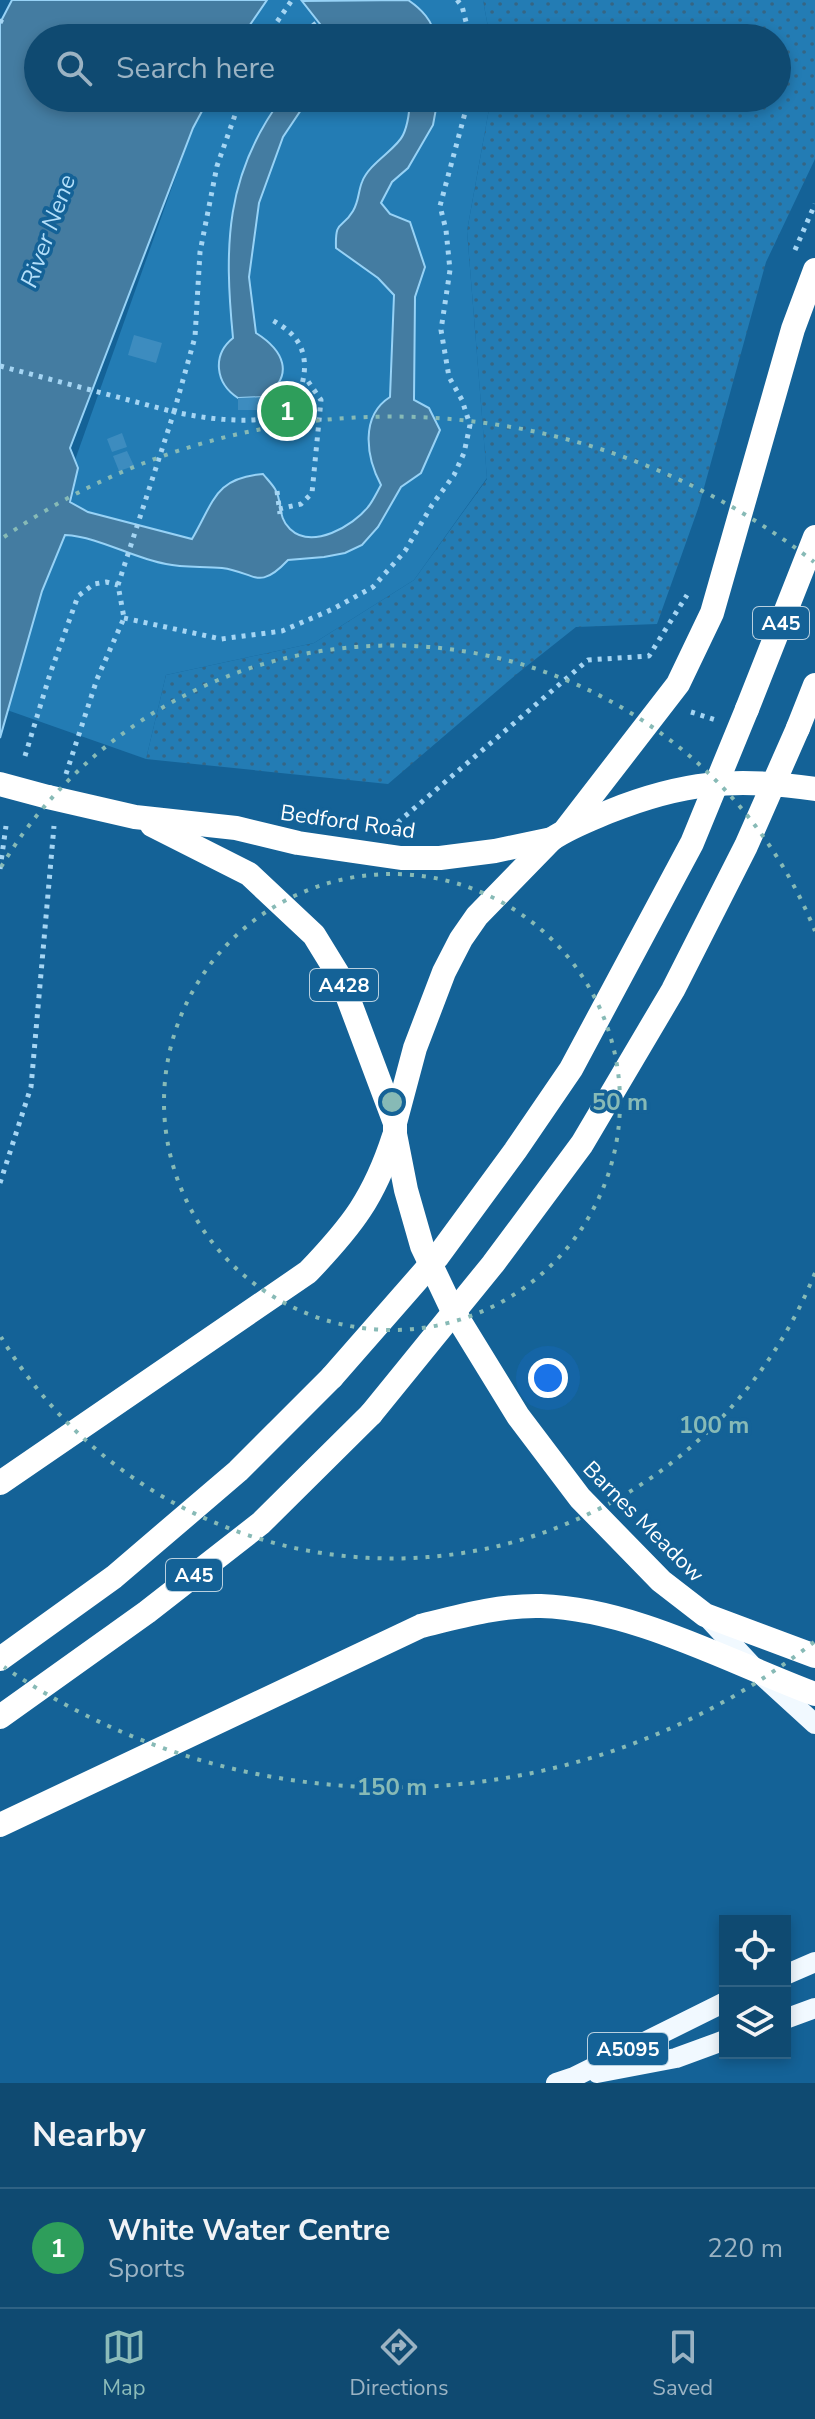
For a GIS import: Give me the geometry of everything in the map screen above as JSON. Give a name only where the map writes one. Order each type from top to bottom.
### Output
[{"type":"highway","points":[[559,835],[678,684],[712,613],[793,329],[815,270]]},
{"type":"highway","name":"A45","points":[[0,1659],[114,1577],[238,1471],[332,1377],[438,1256],[515,1151],[571,1069],[692,843],[815,537]]},
{"type":"highway","name":"A45","points":[[0,1717],[147,1612],[261,1523],[371,1414],[493,1264],[582,1144],[673,990],[746,846],[815,685]]},
{"type":"highway","name":"Barnes Meadow","points":[[815,789],[738,781],[686,786],[633,802],[559,835],[477,916],[461,939],[428,1011],[395,1128],[406,1190],[422,1246],[451,1307],[518,1416],[580,1498],[661,1581],[705,1615],[815,1656]]},
{"type":"highway","name":"Bedford Road","points":[[0,784],[57,792],[135,817],[249,874],[314,935],[341,979],[395,1128]]},
{"type":"highway","name":"Bedford Road","points":[[135,817],[236,828],[298,843],[401,858],[440,858],[495,851],[559,835]]},
{"type":"highway","points":[[0,1483],[308,1272],[347,1231],[365,1204],[384,1169],[395,1128]]},
{"type":"highway","points":[[0,1825],[421,1626],[489,1609],[542,1606],[611,1616],[815,1694]]},
{"type":"main road","points":[[705,1615],[758,1672],[815,1724]]},
{"type":"main road","points":[[791,1972],[815,1962]]},
{"type":"main road","name":"A5095","points":[[565,2080],[719,2005]]},
{"type":"main road","points":[[791,2017],[815,2008]]},
{"type":"main road","name":"A5095","points":[[565,2080],[676,2058],[719,2042]]},
{"type":"path","points":[[276,24],[292,0]]},
{"type":"path","points":[[457,0],[462,6],[466,24]]},
{"type":"path","points":[[315,24],[319,21]]},
{"type":"path","points":[[0,1183],[31,1087],[57,792],[97,679],[124,618],[118,585],[195,337],[200,252],[217,166],[236,112]]},
{"type":"path","points":[[124,618],[221,639],[282,631],[373,587],[405,551],[454,475],[464,453],[470,425],[462,400],[449,377],[441,330],[450,270],[440,206],[465,112]]},
{"type":"path","points":[[792,256],[815,204]]},
{"type":"path","points":[[0,366],[211,419],[276,417],[293,404],[304,377],[303,353],[289,329],[270,319]]},
{"type":"path","points":[[277,491],[279,511],[301,504],[312,493],[321,400],[304,377]]},
{"type":"path","points":[[25,756],[78,596],[94,584],[106,582],[118,585]]},
{"type":"path","points":[[377,827],[392,829],[588,660],[649,656],[695,583]]},
{"type":"path","points":[[0,869],[6,826]]},
{"type":"shaded area","points":[[265,0],[483,0],[487,24],[250,24]]},
{"type":"shaded area","points":[[483,0],[815,0],[815,159],[766,262],[699,506],[657,624],[576,627],[388,784],[146,759],[166,675],[314,643],[414,580],[487,479],[467,231],[488,112],[791,112],[791,24],[487,24]]},
{"type":"shaded area","points":[[202,112],[488,112],[467,231],[487,478],[414,580],[314,643],[166,675],[146,759],[7,710],[42,591],[65,535],[78,468],[75,460],[193,128]]},
{"type":"water","name":"River Nene","points":[[12,0],[267,0],[251,24],[24,24],[24,112],[202,112],[70,448],[78,468],[70,502],[88,512],[192,539],[217,494],[234,481],[247,476],[263,474],[274,487],[286,524],[299,535],[309,537],[332,533],[353,521],[368,507],[381,485],[372,462],[369,438],[374,415],[390,397],[394,295],[378,278],[336,248],[336,239],[338,228],[355,207],[366,175],[403,135],[408,112],[435,112],[433,125],[408,168],[392,182],[381,203],[390,214],[410,222],[425,267],[415,297],[414,400],[429,408],[440,430],[421,473],[401,487],[378,527],[362,545],[345,553],[288,560],[263,578],[222,568],[166,564],[65,535],[42,591],[0,738],[0,23]]},
{"type":"water","points":[[408,0],[422,11],[430,24],[320,24],[302,1]]},
{"type":"water","points":[[273,112],[300,112],[283,137],[259,203],[249,277],[256,333],[279,355],[283,372],[274,389],[264,397],[238,398],[230,392],[221,377],[219,360],[233,338],[229,273],[233,212],[249,155]]},
{"type":"building","points":[[134,335],[162,343],[156,363],[128,355]]},
{"type":"building","points":[[264,397],[266,410],[238,410],[238,398]]},
{"type":"building","points":[[122,433],[127,447],[112,452],[107,439]]},
{"type":"building","points":[[127,451],[134,466],[119,471],[113,456]]},
{"type":"place","name":"White Water Centre","points":[[287,411]]}]
